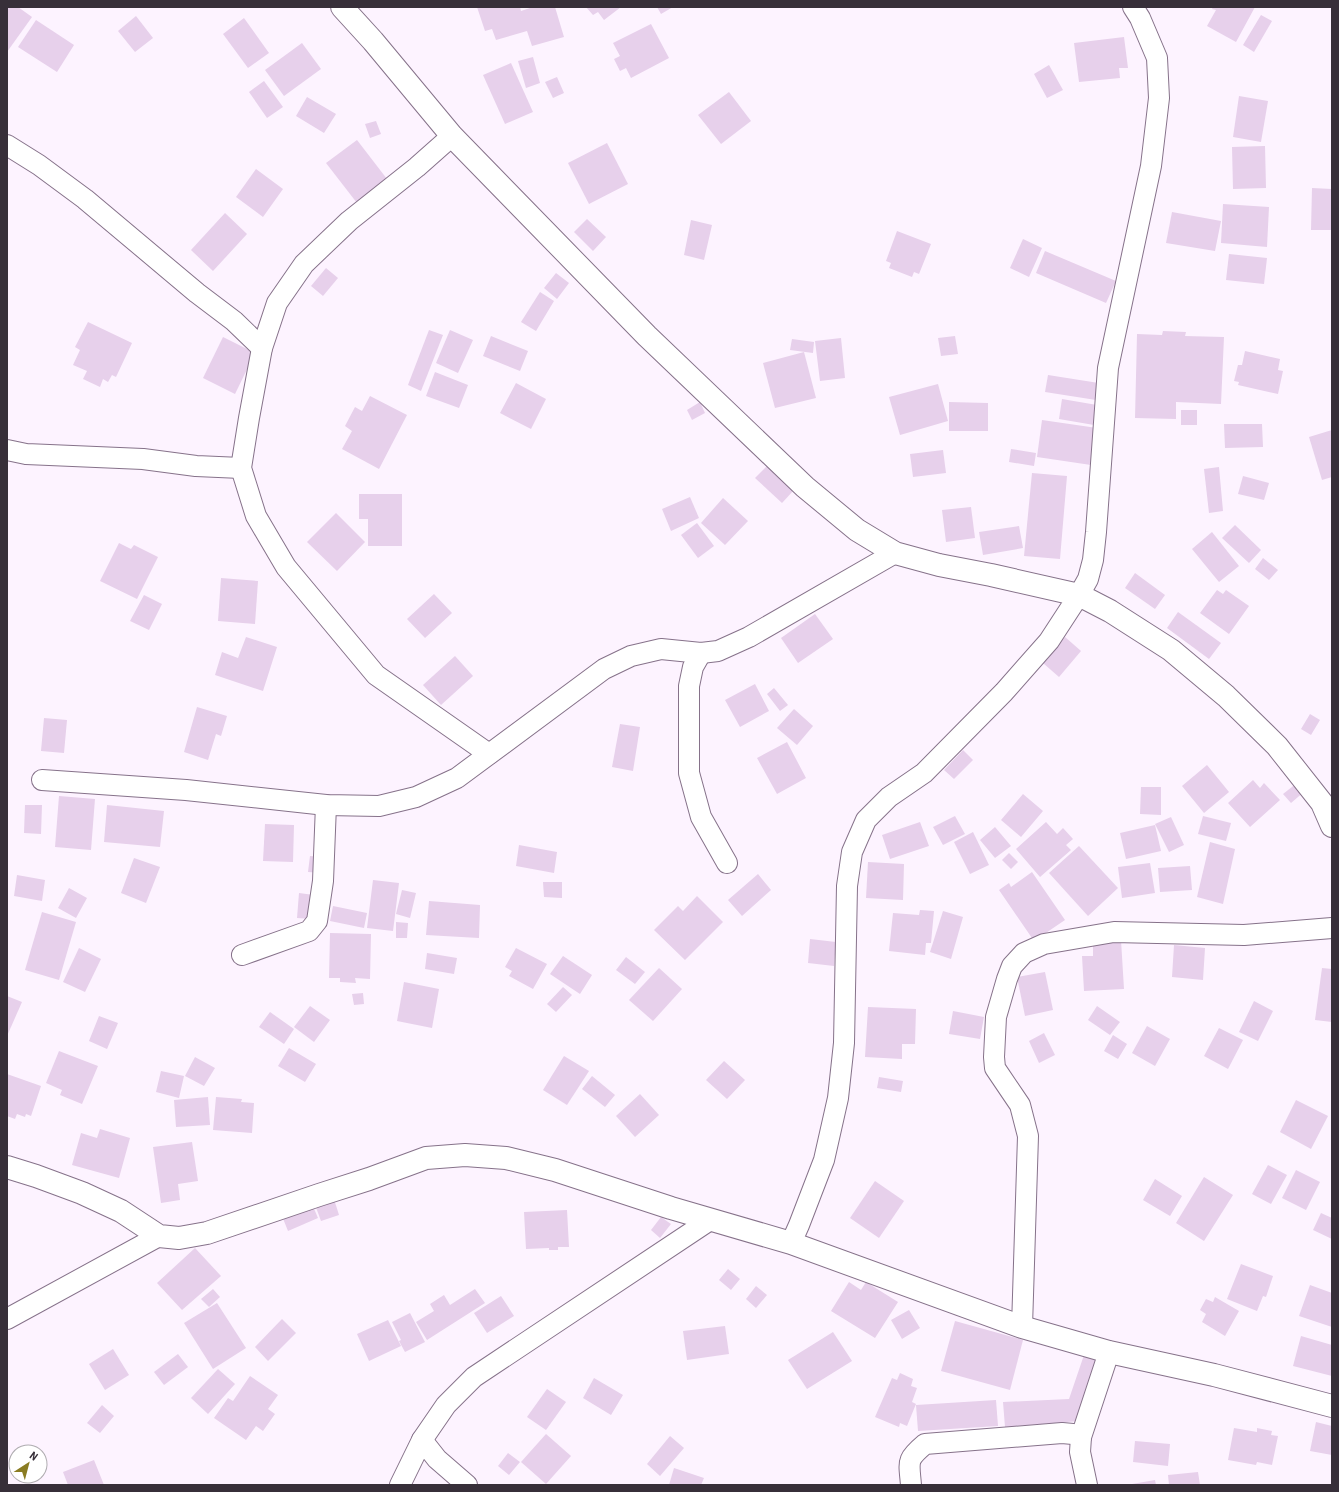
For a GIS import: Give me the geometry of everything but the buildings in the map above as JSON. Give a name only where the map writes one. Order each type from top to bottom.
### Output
[{"type":"street","points":[[342,7],[373,41],[452,136],[647,336],[805,487],[857,530],[895,553],[939,565],[1080,595],[1110,611],[1171,650],[1226,696],[1277,746],[1322,803],[1332,826]]},
{"type":"street","points":[[790,1243],[799,1225],[824,1160],[838,1098],[844,1043],[847,886],[852,852],[866,820],[889,797],[924,773],[1004,692],[1049,642],[1080,595],[1088,580],[1093,560],[1098,508],[1108,368],[1151,166],[1159,98],[1157,58],[1134,7]]},
{"type":"street","points":[[452,136],[417,167],[349,221],[304,264],[277,303],[262,348],[241,468],[256,516],[286,567],[376,675],[489,754]]},
{"type":"street","points":[[7,145],[39,165],[85,199],[197,293],[234,321],[262,348]]},
{"type":"street","points":[[7,450],[26,454],[143,459],[196,466],[241,468]]},
{"type":"street","points":[[42,780],[186,790],[326,805],[379,806],[416,797],[457,778],[604,669],[631,656],[661,649],[701,653],[718,651],[749,637],[895,553]]},
{"type":"street","points":[[701,653],[692,667],[689,686],[689,773],[701,817],[727,863]]},
{"type":"street","points":[[242,955],[309,931],[317,920],[323,881],[326,805]]},
{"type":"street","points":[[1022,1327],[1028,1136],[1020,1104],[995,1068],[994,1057],[996,1017],[1012,966],[1024,953],[1044,944],[1114,932],[1244,935],[1332,928]]},
{"type":"street","points":[[7,1167],[82,1192],[121,1211],[159,1236],[179,1238],[207,1234],[426,1158],[465,1155],[506,1158],[555,1170],[710,1220],[790,1243],[1022,1327],[1109,1352],[1214,1375],[1332,1406]]},
{"type":"street","points":[[400,1485],[422,1440],[446,1405],[474,1377],[710,1220]]},
{"type":"street","points":[[7,1319],[159,1236]]},
{"type":"street","points":[[1087,1485],[1080,1452],[1081,1437],[1109,1352]]},
{"type":"street","points":[[911,1485],[909,1463],[914,1454],[925,1444],[1062,1433],[1073,1434],[1081,1437]]},
{"type":"street","points":[[422,1440],[437,1459],[467,1485]]}]
